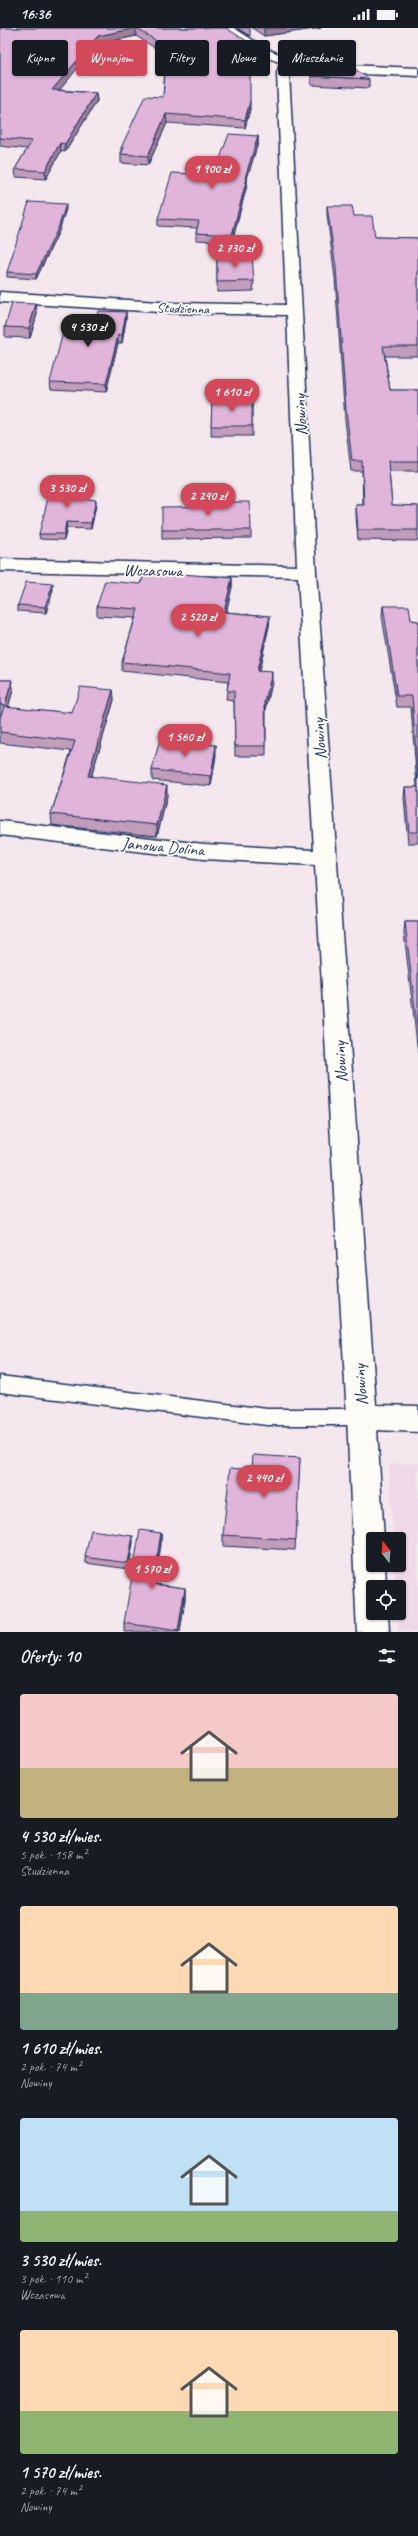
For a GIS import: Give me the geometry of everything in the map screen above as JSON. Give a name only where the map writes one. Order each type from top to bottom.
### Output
[{"type":"street","points":[[226,28],[264,52],[278,57]]},
{"type":"street","points":[[356,68],[418,72]]},
{"type":"street","name":"Nowiny","points":[[283,76],[307,572],[327,858],[362,1417],[373,1632]]},
{"type":"street","name":"Studzienna","points":[[0,297],[161,308],[295,310]]},
{"type":"street","name":"Wczasowa","points":[[0,565],[123,570],[307,572]]},
{"type":"street","name":"Janowa Dolina","points":[[0,828],[169,846],[327,858]]},
{"type":"street","points":[[362,1417],[418,1419]]},
{"type":"lane","name":"Nowiny","points":[[0,1384],[259,1416],[362,1417]]},
{"type":"shaded area","points":[[418,1463],[418,1632],[398,1632],[398,1620],[406,1620],[406,1580],[395,1580],[394,1572],[406,1572],[406,1532],[393,1532],[389,1464]]},
{"type":"building","points":[[0,28],[136,28],[98,36],[95,40],[76,40],[76,62],[68,71],[68,40],[12,40],[12,76],[64,76],[52,90],[96,93],[65,144],[60,143],[45,171],[15,169],[32,141],[0,138]]},
{"type":"building","points":[[136,28],[226,28],[245,40],[217,40],[217,76],[250,76],[250,101],[245,120],[166,114],[148,156],[121,154],[124,148],[121,148],[145,96],[163,97],[165,76],[209,76],[209,40],[155,40]]},
{"type":"building","points":[[356,70],[369,79],[311,76],[356,76]]},
{"type":"building","points":[[229,134],[258,136],[245,178],[247,178],[232,235],[196,233],[199,221],[158,219],[172,173],[214,175]]},
{"type":"building","points":[[29,202],[66,204],[59,226],[36,274],[7,272]]},
{"type":"building","points":[[327,206],[352,206],[354,216],[372,216],[375,237],[418,238],[418,346],[383,346],[390,390],[418,390],[418,461],[388,461],[392,505],[418,506],[418,530],[358,530],[356,505],[364,505],[362,461],[352,461],[346,410],[336,268]]},
{"type":"building","points":[[217,256],[252,256],[254,281],[217,282]]},
{"type":"building","points":[[12,303],[36,304],[29,328],[5,327]]},
{"type":"building","points":[[98,311],[126,312],[122,335],[118,335],[106,384],[50,382],[67,317],[97,318]]},
{"type":"building","points":[[212,400],[252,400],[252,426],[211,426]]},
{"type":"building","points":[[57,485],[88,486],[85,499],[96,500],[91,523],[66,522],[64,534],[39,534],[48,498],[54,498]]},
{"type":"building","points":[[223,502],[250,502],[251,530],[162,530],[162,507],[223,506]]},
{"type":"building","points":[[145,571],[232,578],[224,612],[270,616],[257,671],[272,672],[265,702],[266,746],[235,746],[234,691],[227,691],[230,673],[122,662],[138,609],[97,606],[105,581],[141,584]]},
{"type":"building","points":[[26,582],[53,584],[45,607],[18,605]]},
{"type":"building","points":[[383,606],[409,606],[411,620],[418,621],[418,780],[412,696],[397,696]]},
{"type":"building","points":[[0,680],[12,680],[5,705],[0,704]]},
{"type":"building","points":[[80,687],[113,690],[88,776],[167,785],[157,825],[51,814],[75,741],[0,732],[0,718],[4,706],[72,713]]},
{"type":"building","points":[[160,739],[216,745],[211,776],[152,770]]},
{"type":"building","points":[[405,787],[418,787],[418,832],[409,832]]},
{"type":"building","points":[[405,922],[418,922],[418,1034]]},
{"type":"building","points":[[253,1455],[300,1458],[296,1540],[223,1535],[230,1468],[252,1470]]},
{"type":"building","points":[[91,1530],[133,1536],[128,1563],[85,1557]]},
{"type":"building","points":[[140,1530],[161,1533],[153,1584],[185,1588],[178,1631],[124,1623]]}]
